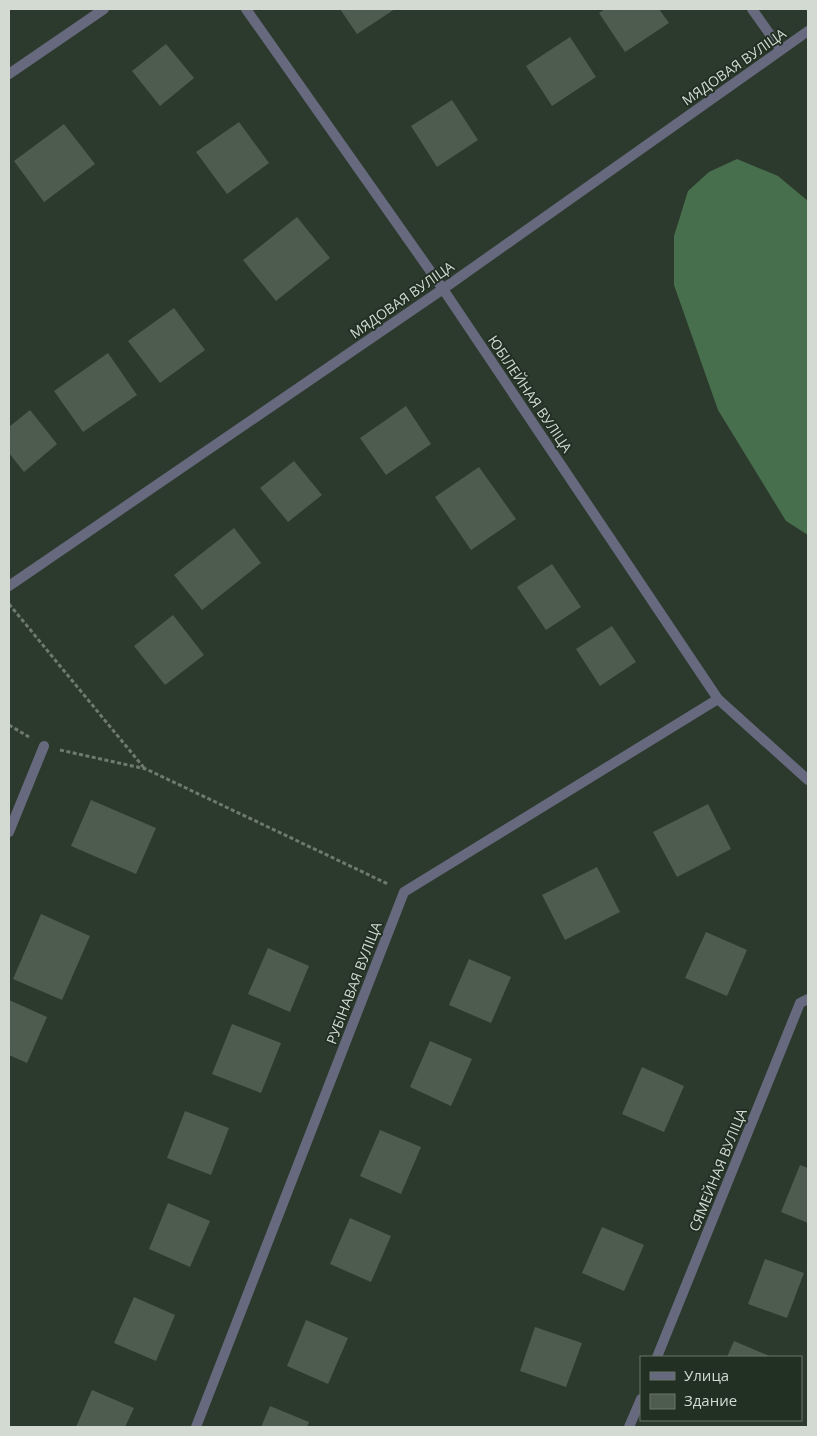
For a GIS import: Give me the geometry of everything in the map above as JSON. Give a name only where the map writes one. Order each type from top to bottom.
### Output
[{"type":"street","points":[[9,74],[104,9]]},
{"type":"street","name":"ЮБІЛЕЙНАЯ ВУЛІЦА","points":[[246,9],[443,289],[718,699],[808,780]]},
{"type":"street","points":[[752,9],[781,50]]},
{"type":"street","name":"МЯДОВАЯ ВУЛІЦА","points":[[9,586],[443,289],[808,31]]},
{"type":"street","points":[[404,892],[718,699]]},
{"type":"street","points":[[9,832],[44,746]]},
{"type":"street","name":"РУБІНАВАЯ ВУЛІЦА","points":[[196,1427],[404,892]]},
{"type":"street","name":"СЯМЕЙНАЯ ВУЛІЦА","points":[[657,1356],[800,1003],[808,999]]},
{"type":"street","points":[[629,1427],[640,1401]]},
{"type":"path","points":[[9,604],[146,769]]},
{"type":"path","points":[[9,725],[44,746],[146,769],[404,892]]},
{"type":"green space","points":[[737,159],[778,176],[808,201],[808,535],[786,521],[718,410],[674,285],[674,236],[688,191],[709,172]]},
{"type":"building","points":[[340,9],[395,9],[357,34]]},
{"type":"building","points":[[605,9],[659,9],[669,23],[625,52],[599,13]]},
{"type":"building","points":[[570,37],[596,77],[552,106],[526,66]]},
{"type":"building","points":[[166,44],[194,78],[160,106],[132,71]]},
{"type":"building","points":[[452,100],[478,140],[437,167],[411,126]]},
{"type":"building","points":[[239,122],[269,163],[227,194],[196,152]]},
{"type":"building","points":[[64,124],[95,164],[44,202],[14,161]]},
{"type":"building","points":[[297,217],[330,258],[276,301],[243,260]]},
{"type":"building","points":[[174,308],[205,350],[160,383],[128,341]]},
{"type":"building","points":[[108,353],[137,395],[83,432],[54,391]]},
{"type":"building","points":[[406,406],[431,444],[386,475],[360,438]]},
{"type":"building","points":[[30,410],[57,444],[24,472],[9,453],[9,427]]},
{"type":"building","points":[[294,461],[322,495],[288,522],[260,488]]},
{"type":"building","points":[[479,467],[516,519],[471,550],[435,497]]},
{"type":"building","points":[[234,528],[261,563],[202,610],[174,575]]},
{"type":"building","points":[[552,564],[581,607],[546,630],[517,587]]},
{"type":"building","points":[[173,615],[204,655],[165,685],[134,646]]},
{"type":"building","points":[[612,626],[636,662],[600,686],[576,649]]},
{"type":"building","points":[[91,800],[156,828],[136,874],[71,846]]},
{"type":"building","points":[[708,804],[731,849],[677,877],[653,832]]},
{"type":"building","points":[[597,867],[620,912],[565,940],[542,895]]},
{"type":"building","points":[[41,914],[90,936],[62,1000],[13,979]]},
{"type":"building","points":[[706,932],[747,950],[727,996],[685,978]]},
{"type":"building","points":[[268,948],[309,966],[290,1012],[248,994]]},
{"type":"building","points":[[469,959],[511,977],[491,1023],[449,1005]]},
{"type":"building","points":[[9,1000],[47,1017],[27,1063],[9,1055]]},
{"type":"building","points":[[232,1024],[281,1043],[261,1093],[212,1074]]},
{"type":"building","points":[[430,1041],[472,1059],[451,1106],[410,1087]]},
{"type":"building","points":[[642,1067],[684,1086],[664,1132],[622,1114]]},
{"type":"building","points":[[185,1111],[229,1128],[211,1175],[167,1158]]},
{"type":"building","points":[[380,1130],[421,1147],[401,1194],[360,1176]]},
{"type":"building","points":[[800,1165],[808,1168],[808,1223],[781,1212]]},
{"type":"building","points":[[168,1203],[210,1221],[190,1267],[149,1249]]},
{"type":"building","points":[[350,1218],[391,1236],[371,1282],[330,1264]]},
{"type":"building","points":[[602,1227],[644,1245],[624,1291],[582,1273]]},
{"type":"building","points":[[765,1259],[804,1273],[787,1318],[748,1304]]},
{"type":"building","points":[[134,1297],[175,1315],[156,1361],[114,1343]]},
{"type":"building","points":[[306,1320],[348,1338],[328,1384],[287,1366]]},
{"type":"building","points":[[535,1327],[582,1343],[566,1387],[520,1371]]},
{"type":"building","points":[[734,1341],[770,1356],[727,1356]]},
{"type":"building","points":[[92,1390],[134,1408],[125,1427],[76,1427]]},
{"type":"building","points":[[270,1406],[309,1422],[307,1427],[261,1427]]}]
